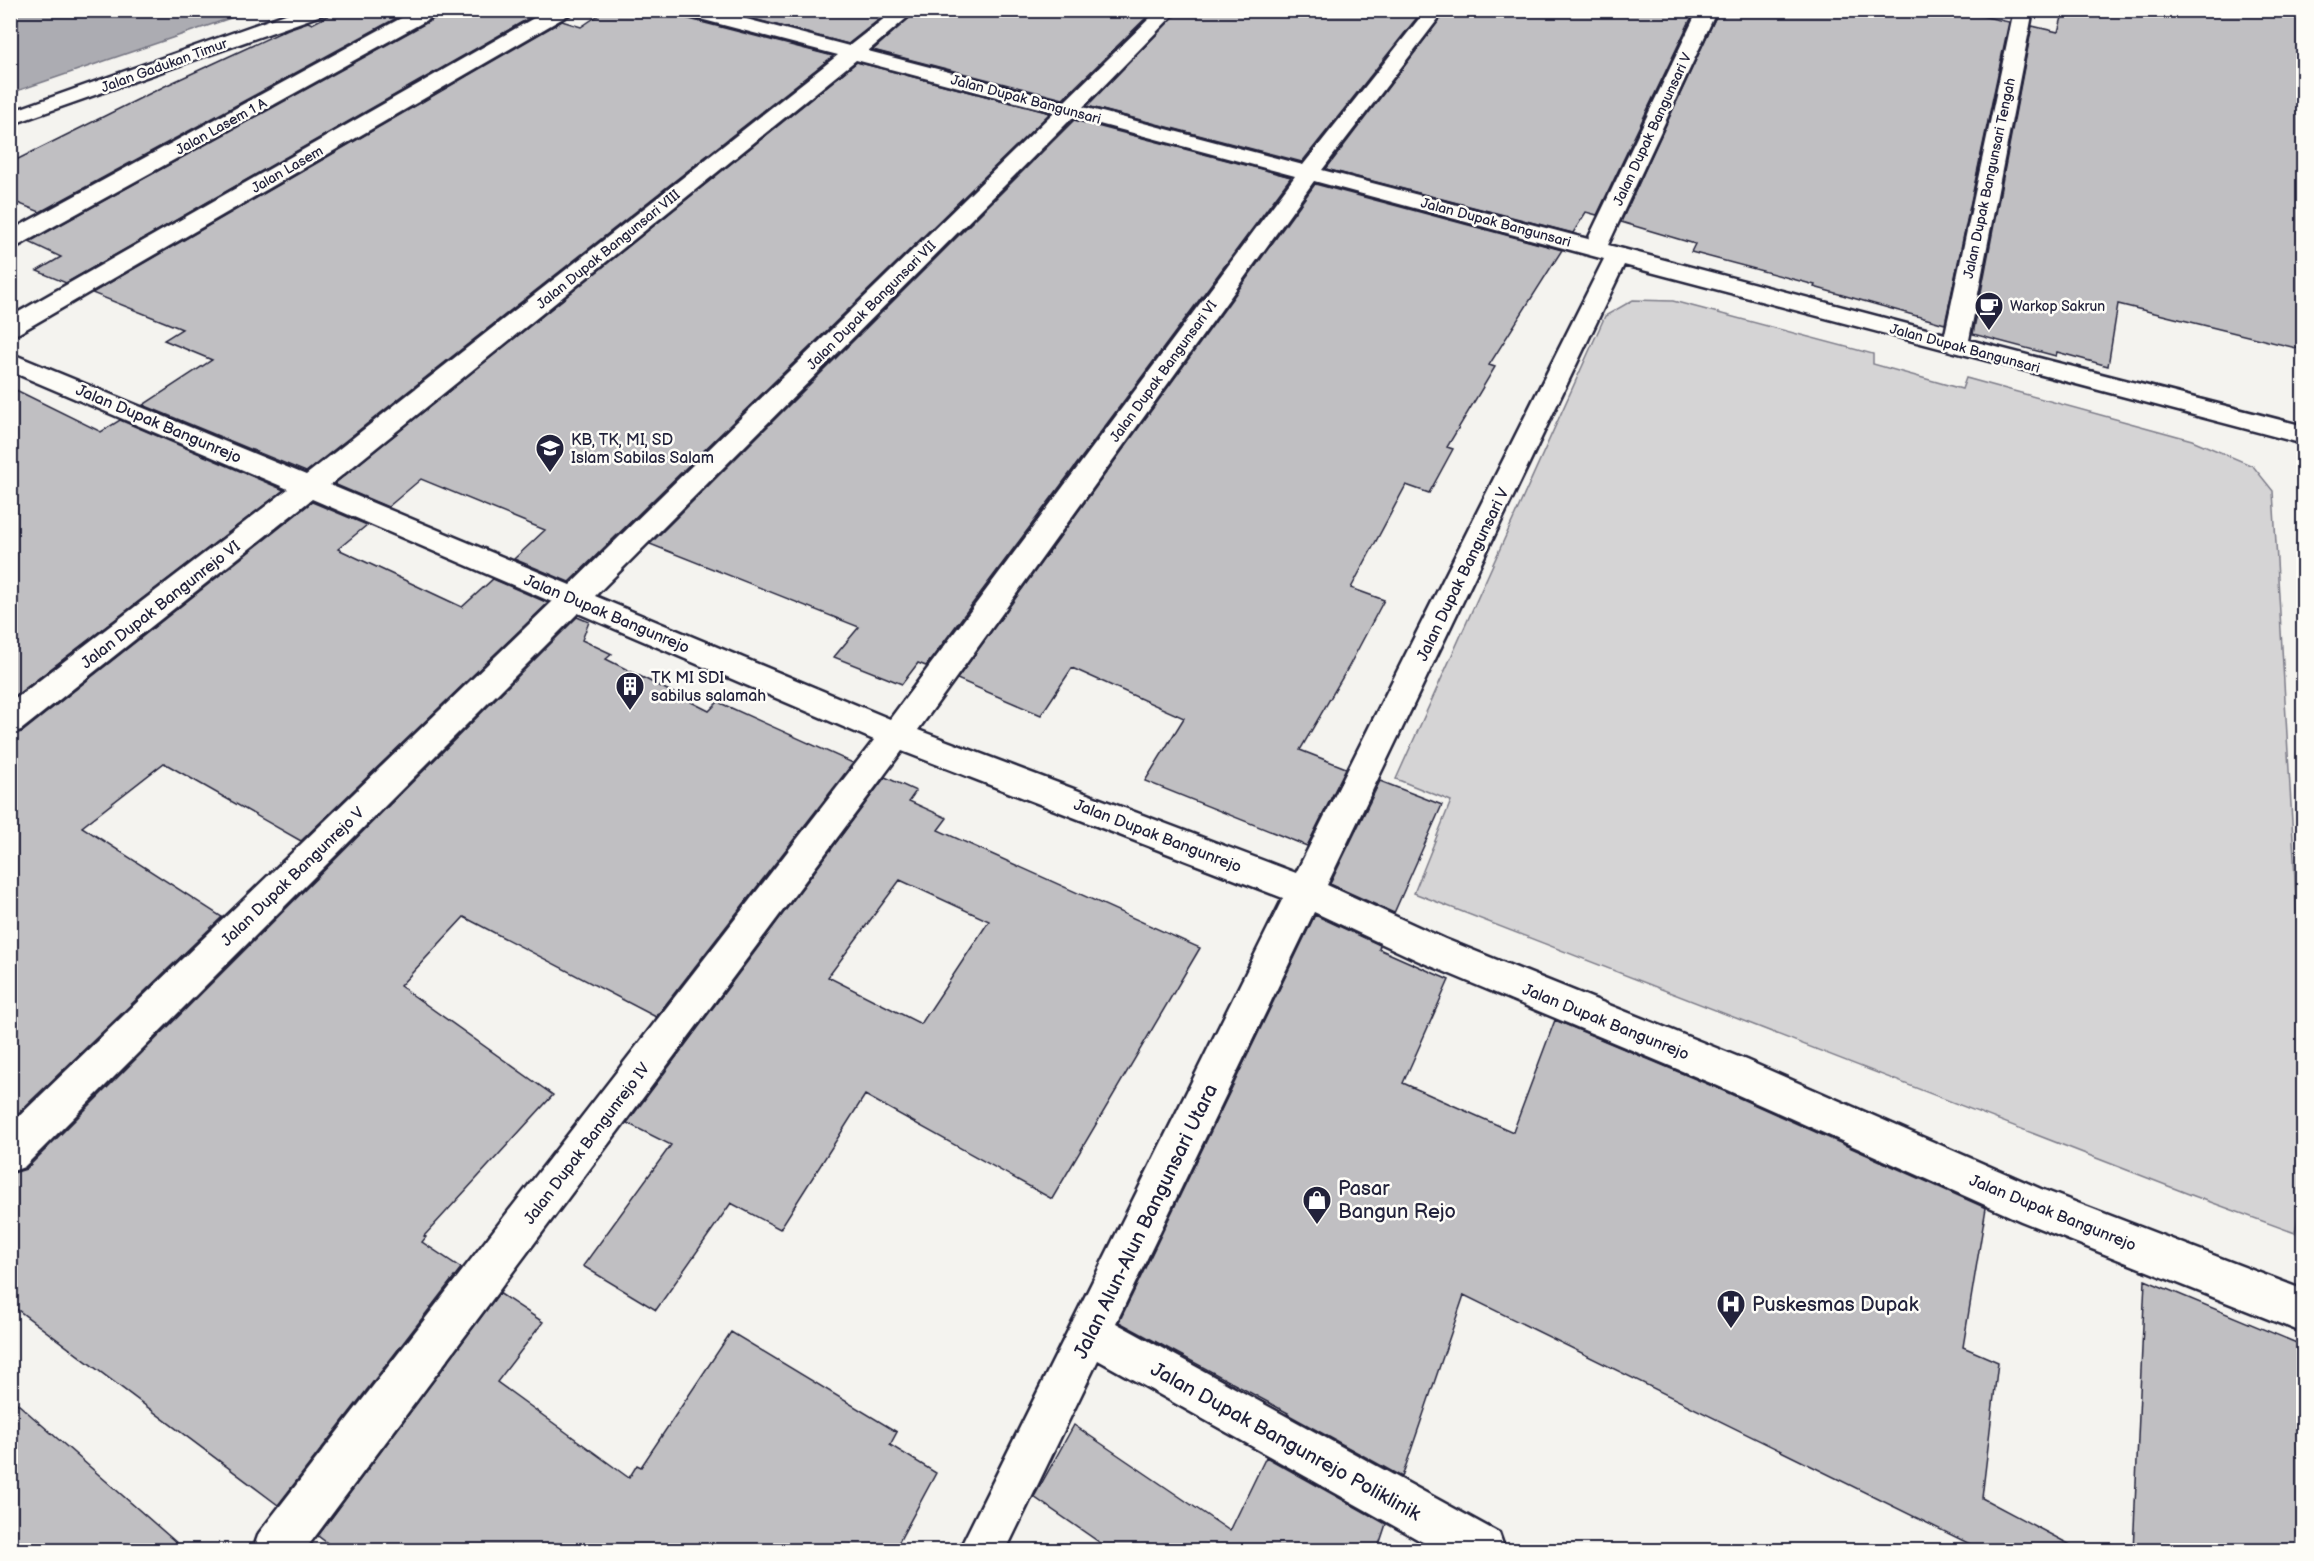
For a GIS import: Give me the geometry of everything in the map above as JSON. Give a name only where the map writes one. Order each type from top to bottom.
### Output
[{"type":"street","name":"Jalan Gadukan Timur","points":[[10,119],[317,10]]},
{"type":"street","name":"Jalan Lasem 1 A","points":[[10,242],[431,10]]},
{"type":"street","name":"Jalan Lasem","points":[[10,328],[563,10]]},
{"type":"street","name":"Jalan Dupak Bangunsari","points":[[688,10],[1309,172],[1955,346],[2304,435]]},
{"type":"street","name":"Jalan Dupak Bangunsari VIII","points":[[310,486],[907,10]]},
{"type":"street","name":"Jalan Dupak Bangunsari VII","points":[[574,599],[1169,10]]},
{"type":"street","name":"Jalan Dupak Bangunsari VI","points":[[896,735],[1309,172],[1436,10]]},
{"type":"street","name":"Jalan Dupak Bangunsari V","points":[[1307,892],[1606,252],[1708,10]]},
{"type":"street","name":"Jalan Dupak Bangunsari Tengah","points":[[1955,346],[2024,10]]},
{"type":"street","name":"Jalan Dupak Bangunrejo","points":[[10,361],[896,735],[1307,892],[1432,950],[1732,1073],[2035,1207],[2304,1312]]},
{"type":"street","name":"Jalan Dupak Bangunrejo VI","points":[[10,721],[310,486]]},
{"type":"street","name":"Jalan Dupak Bangunrejo V","points":[[10,1153],[574,599]]},
{"type":"street","name":"Jalan Dupak Bangunrejo IV","points":[[276,1551],[896,735]]},
{"type":"street","name":"Jalan Alun-Alun Bangunsari Utara","points":[[982,1551],[1307,892]]},
{"type":"street","name":"Jalan Dupak Bangunrejo Poliklinik","points":[[1090,1332],[1482,1551]]},
{"type":"shaded area","points":[[11,10],[251,11],[11,93]]},
{"type":"shaded area","points":[[1633,300],[1673,301],[1873,354],[1873,364],[1962,389],[1966,378],[2192,440],[2253,466],[2273,491],[2294,857],[2303,1075],[2303,1191],[2295,1233],[2194,1196],[1414,893],[1451,801],[1396,779],[1605,316]]},
{"type":"building","points":[[339,10],[388,10],[402,15],[40,212],[10,200],[10,163],[167,85],[288,29],[308,22],[312,24]]},
{"type":"building","points":[[528,10],[538,13],[66,283],[37,271],[61,257],[29,242],[439,16],[442,11]]},
{"type":"building","points":[[606,10],[654,10],[833,56],[306,472],[143,405],[212,360],[164,340],[182,329],[92,293],[562,21],[581,27]]},
{"type":"building","points":[[755,10],[891,10],[848,44],[746,17]]},
{"type":"building","points":[[918,10],[1154,10],[1063,99],[873,50]]},
{"type":"building","points":[[1180,10],[1423,10],[1302,162],[1087,106]]},
{"type":"building","points":[[1447,10],[1695,10],[1597,215],[1586,212],[1573,233],[1326,169]]},
{"type":"building","points":[[1719,10],[1954,10],[2009,22],[1945,324],[1814,287],[1815,285],[1691,252],[1695,244],[1621,222]]},
{"type":"building","points":[[2064,10],[2273,10],[2303,17],[2298,94],[2304,95],[2304,350],[2118,304],[2108,366],[2057,352],[2056,356],[1973,334],[2032,26],[2058,32]]},
{"type":"building","points":[[857,62],[1050,113],[569,582],[514,559],[545,530],[421,479],[388,507],[334,484]]},
{"type":"building","points":[[1074,120],[1291,177],[926,666],[918,663],[902,684],[834,657],[859,627],[650,544]]},
{"type":"building","points":[[1315,184],[1562,250],[1489,365],[1495,367],[1447,447],[1453,449],[1429,493],[1406,485],[1351,588],[1384,600],[1348,668],[1300,750],[1346,768],[1307,846],[1145,781],[1184,718],[1072,668],[1041,715],[957,679]]},
{"type":"building","points":[[10,387],[101,432],[120,420],[284,490],[10,700]]},
{"type":"building","points":[[312,502],[367,525],[338,549],[462,607],[493,579],[548,603],[301,841],[164,763],[82,827],[222,917],[10,1121],[10,735],[22,732]]},
{"type":"building","points":[[577,617],[589,622],[582,640],[612,654],[606,659],[709,711],[718,702],[853,763],[656,1017],[464,917],[400,986],[553,1095],[424,1236],[426,1237],[422,1242],[461,1268],[278,1505],[10,1304],[10,1174],[26,1169]]},
{"type":"building","points":[[885,777],[916,791],[909,801],[947,818],[938,830],[1200,948],[1052,1199],[865,1095],[780,1229],[731,1203],[656,1310],[583,1266],[671,1145],[627,1123]],"holes":[[[900,880],[989,921],[921,1024],[828,977]]]},
{"type":"building","points":[[1380,781],[1442,805],[1394,913],[1330,884]]},
{"type":"building","points":[[1315,915],[1380,945],[1379,949],[1449,980],[1403,1083],[1513,1132],[1555,1020],[1717,1088],[1986,1208],[1963,1347],[1998,1362],[1982,1498],[2082,1551],[1984,1551],[1464,1295],[1402,1477],[1119,1322]]},
{"type":"building","points":[[2145,1280],[2304,1346],[2304,1551],[2133,1551]]},
{"type":"building","points":[[499,1293],[543,1322],[497,1382],[629,1478],[637,1465],[641,1467],[731,1332],[897,1432],[890,1445],[936,1473],[894,1551],[338,1551],[318,1536]]},
{"type":"building","points":[[10,1397],[186,1551],[10,1551]]},
{"type":"building","points":[[1074,1425],[1230,1531],[1266,1457],[1386,1524],[1377,1551],[1112,1551],[1034,1497]]},
{"type":"place","name":"Warkop Sakrun","points":[[1989,332]]},
{"type":"place","name":"KB, TK, MI, SD Islam Sabilas Salam","points":[[550,474]]},
{"type":"place","name":"TK MI SDI sabilus salamah","points":[[630,712]]},
{"type":"place","name":"Pasar Bangun Rejo","points":[[1317,1226]]},
{"type":"place","name":"Puskesmas Dupak","points":[[1731,1330]]}]
